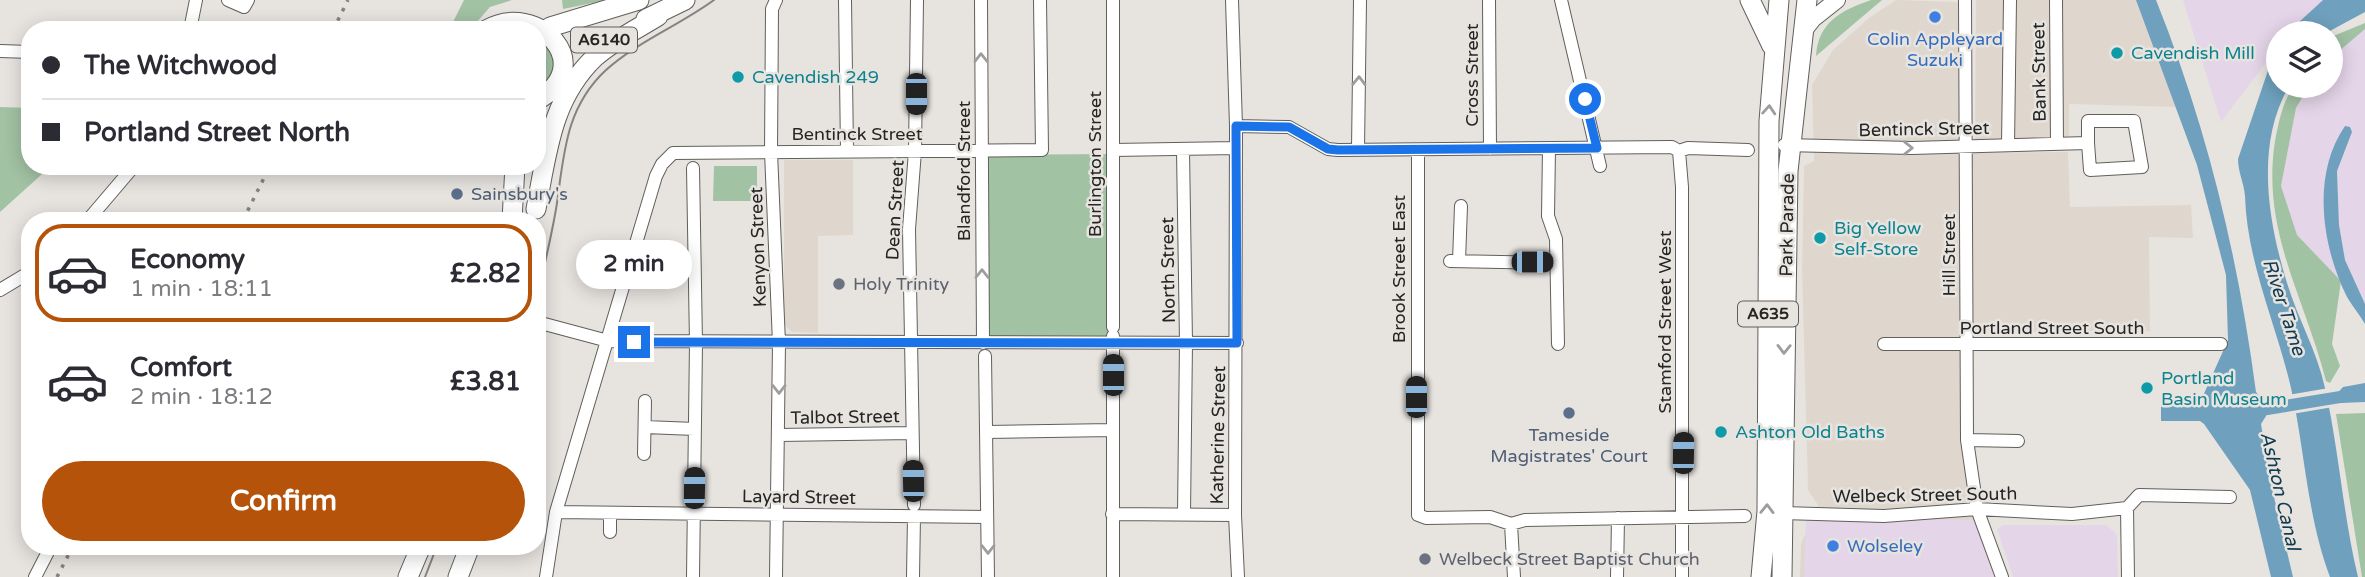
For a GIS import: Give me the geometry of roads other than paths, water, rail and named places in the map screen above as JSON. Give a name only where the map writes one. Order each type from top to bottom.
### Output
[{"type":"highway","name":"A6140","points":[[546,25],[550,27],[639,0]]},
{"type":"highway","name":"A6140","points":[[546,153],[550,131],[562,101],[575,79],[597,56],[685,0]]},
{"type":"highway","points":[[1750,0],[1774,50]]},
{"type":"highway","name":"Park Parade","points":[[1761,577],[1767,511],[1769,121],[1779,0]]},
{"type":"highway","name":"Park Parade","points":[[1782,577],[1788,184],[1807,0]]},
{"type":"highway","name":"A6140","points":[[498,21],[513,15],[533,17],[540,21]]},
{"type":"highway","name":"A6140","points":[[546,116],[557,82],[586,50],[628,26],[658,16]]},
{"type":"highway","points":[[546,92],[557,82],[563,52],[550,27]]},
{"type":"highway","points":[[512,212],[514,175]]},
{"type":"highway","name":"A6140","points":[[535,212],[538,175]]},
{"type":"highway","name":"A6140","points":[[536,212],[542,175]]},
{"type":"highway","points":[[408,577],[417,555]]},
{"type":"highway","points":[[458,577],[467,555]]},
{"type":"main road","points":[[1802,33],[1813,19],[1837,0]]},
{"type":"street","points":[[192,21],[196,0]]},
{"type":"street","points":[[228,0],[244,7],[248,0]]},
{"type":"street","name":"Kenyon Street","points":[[776,0],[772,9],[771,152],[779,343],[776,577]]},
{"type":"street","points":[[845,0],[847,152]]},
{"type":"street","name":"Dean Street","points":[[913,577],[909,229],[915,151],[917,0]]},
{"type":"street","name":"Blandford Street","points":[[981,0],[988,577]]},
{"type":"street","name":"Bentinck Street","points":[[608,341],[656,176],[662,164],[673,153],[1042,150],[1040,0]]},
{"type":"street","name":"Burlington Street","points":[[1113,0],[1113,577]]},
{"type":"street","name":"Katherine Street","points":[[1232,0],[1236,126],[1235,515],[1238,577]]},
{"type":"street","points":[[1358,149],[1360,0]]},
{"type":"street","name":"Cross Street","points":[[1489,0],[1490,149]]},
{"type":"street","points":[[1561,0],[1600,166]]},
{"type":"street","name":"Hill Street","points":[[1965,0],[1968,146],[1967,440],[1977,509],[2002,577]]},
{"type":"street","points":[[2008,145],[2010,0]]},
{"type":"street","name":"Bank Street","points":[[2056,0],[2057,144]]},
{"type":"street","points":[[0,51],[21,52]]},
{"type":"street","points":[[2088,121],[2134,121],[2142,167],[2090,170],[2088,143],[2088,121]]},
{"type":"street","points":[[1236,126],[1283,126],[1328,149],[1672,146],[1679,151],[1688,148],[1748,150]]},
{"type":"street","points":[[1768,318],[1777,286],[1782,150],[1783,145],[1791,143]]},
{"type":"street","name":"Bentinck Street","points":[[1791,143],[1824,148],[2088,143]]},
{"type":"street","points":[[1113,150],[1236,148]]},
{"type":"street","points":[[1549,149],[1548,216],[1556,239],[1558,344]]},
{"type":"street","name":"North Street","points":[[1183,150],[1186,342],[1184,515]]},
{"type":"street","name":"Brook Street East","points":[[1418,150],[1418,515],[1426,518],[1498,518],[1511,524]]},
{"type":"street","name":"Stamford Street West","points":[[1679,151],[1682,178],[1682,577]]},
{"type":"street","points":[[95,212],[126,175]]},
{"type":"street","points":[[689,176],[696,343],[693,577]]},
{"type":"street","points":[[1461,206],[1455,261],[1556,262]]},
{"type":"street","points":[[0,290],[21,277]]},
{"type":"street","points":[[546,324],[608,341],[910,344],[984,349],[1113,334],[1186,342],[1237,343]]},
{"type":"street","points":[[546,577],[547,554],[556,512],[608,341]]},
{"type":"street","name":"Portland Street South","points":[[1884,344],[2221,344]]},
{"type":"street","points":[[644,454],[646,401]]},
{"type":"street","points":[[645,427],[695,429]]},
{"type":"street","points":[[987,432],[1112,430]]},
{"type":"street","name":"Talbot Street","points":[[779,435],[912,433]]},
{"type":"street","points":[[1967,440],[2018,441]]},
{"type":"street","name":"Welbeck Street South","points":[[1783,513],[1884,516],[1977,509],[2072,514],[2127,508],[2139,495],[2230,497]]},
{"type":"street","points":[[2127,508],[2128,577]]},
{"type":"street","name":"Layard Street","points":[[556,512],[778,514],[914,510],[988,517]]},
{"type":"street","points":[[610,513],[610,532]]},
{"type":"street","points":[[1112,514],[1235,515]]},
{"type":"street","points":[[1514,577],[1511,524],[1525,520],[1745,516]]},
{"type":"street","points":[[1617,577],[1618,518]]},
{"type":"street","points":[[36,577],[47,555]]},
{"type":"water","points":[[2136,0],[2156,0],[2191,96],[2230,242],[2256,392],[2267,405],[2283,406],[2280,410],[2268,413],[2261,424],[2269,476],[2293,577],[2271,577],[2250,490],[2204,424],[2200,421],[2161,421],[2161,401],[2197,401],[2202,398],[2228,340],[2226,275],[2197,165]]},
{"type":"water","points":[[2323,0],[2365,0],[2365,12],[2343,24],[2343,21],[2300,21]]},
{"type":"water","name":"River Tame","points":[[2266,76],[2266,98],[2283,98],[2278,109],[2268,158],[2270,209],[2287,283],[2325,388],[2358,577],[2330,577],[2322,554],[2311,507],[2291,388],[2256,269],[2238,159]]},
{"type":"water","points":[[2345,126],[2350,127],[2352,132],[2337,171],[2339,225],[2345,260],[2365,304],[2365,324],[2347,297],[2338,277],[2326,234],[2324,188],[2327,166],[2334,145]]},
{"type":"water","points":[[2365,383],[2365,402],[2341,403],[2333,398],[2343,387]]},
{"type":"waterway","points":[[2267,409],[2365,393]]},
{"type":"tram line","points":[[546,256],[565,149],[582,99],[618,60],[714,0]]},
{"type":"tram line","points":[[425,577],[434,555]]},
{"type":"railway","points":[[338,21],[348,0]]},
{"type":"railway","points":[[247,212],[266,175]]},
{"type":"railway","points":[[57,577],[68,555]]},
{"type":"place","name":"Colin Appleyard Suzuki","points":[[1935,17]]},
{"type":"place","name":"Cavendish Mill","points":[[2117,53]]},
{"type":"place","name":"Cavendish 249","points":[[738,77]]},
{"type":"place","name":"Sainsbury's","points":[[457,194]]},
{"type":"place","name":"Big Yellow Self-Store","points":[[1820,238]]},
{"type":"place","name":"Holy Trinity","points":[[839,284]]},
{"type":"place","name":"Portland Basin Museum","points":[[2147,388]]},
{"type":"place","name":"Tameside Magistrates' Court","points":[[1569,413]]},
{"type":"place","name":"Ashton Old Baths","points":[[1721,432]]},
{"type":"place","name":"Wolseley","points":[[1833,546]]},
{"type":"place","name":"Welbeck Street Baptist Church","points":[[1425,559]]},
{"type":"water label","name":"Ashton Canal","points":[[2280,491]]}]
